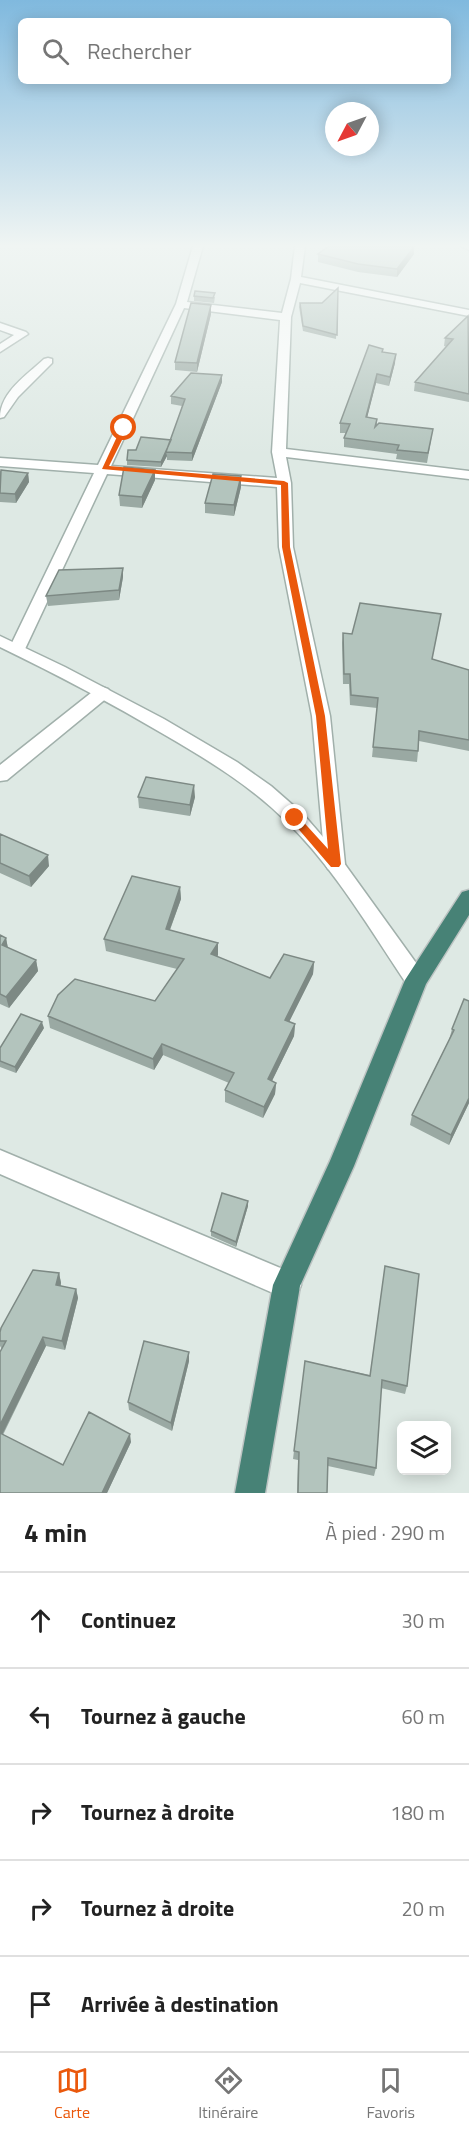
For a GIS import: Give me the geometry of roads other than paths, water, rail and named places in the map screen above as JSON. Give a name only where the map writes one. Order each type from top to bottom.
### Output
[{"type":"highway","points":[[250,1493],[287,1285],[341,1166],[416,980],[469,898]]},
{"type":"street","points":[[17,649],[176,316]]},
{"type":"street","points":[[275,316],[286,317],[279,452],[284,483],[286,547],[321,716],[335,864]]},
{"type":"street","points":[[0,326],[22,334],[0,350]]},
{"type":"street","points":[[0,414],[14,394],[48,361]]},
{"type":"street","points":[[279,452],[469,475]]},
{"type":"street","points":[[0,462],[284,483]]},
{"type":"street","points":[[0,641],[102,693],[201,748],[251,781],[295,818],[335,864],[416,980]]},
{"type":"street","points":[[0,775],[102,693]]},
{"type":"street","points":[[0,1162],[287,1285]]}]
